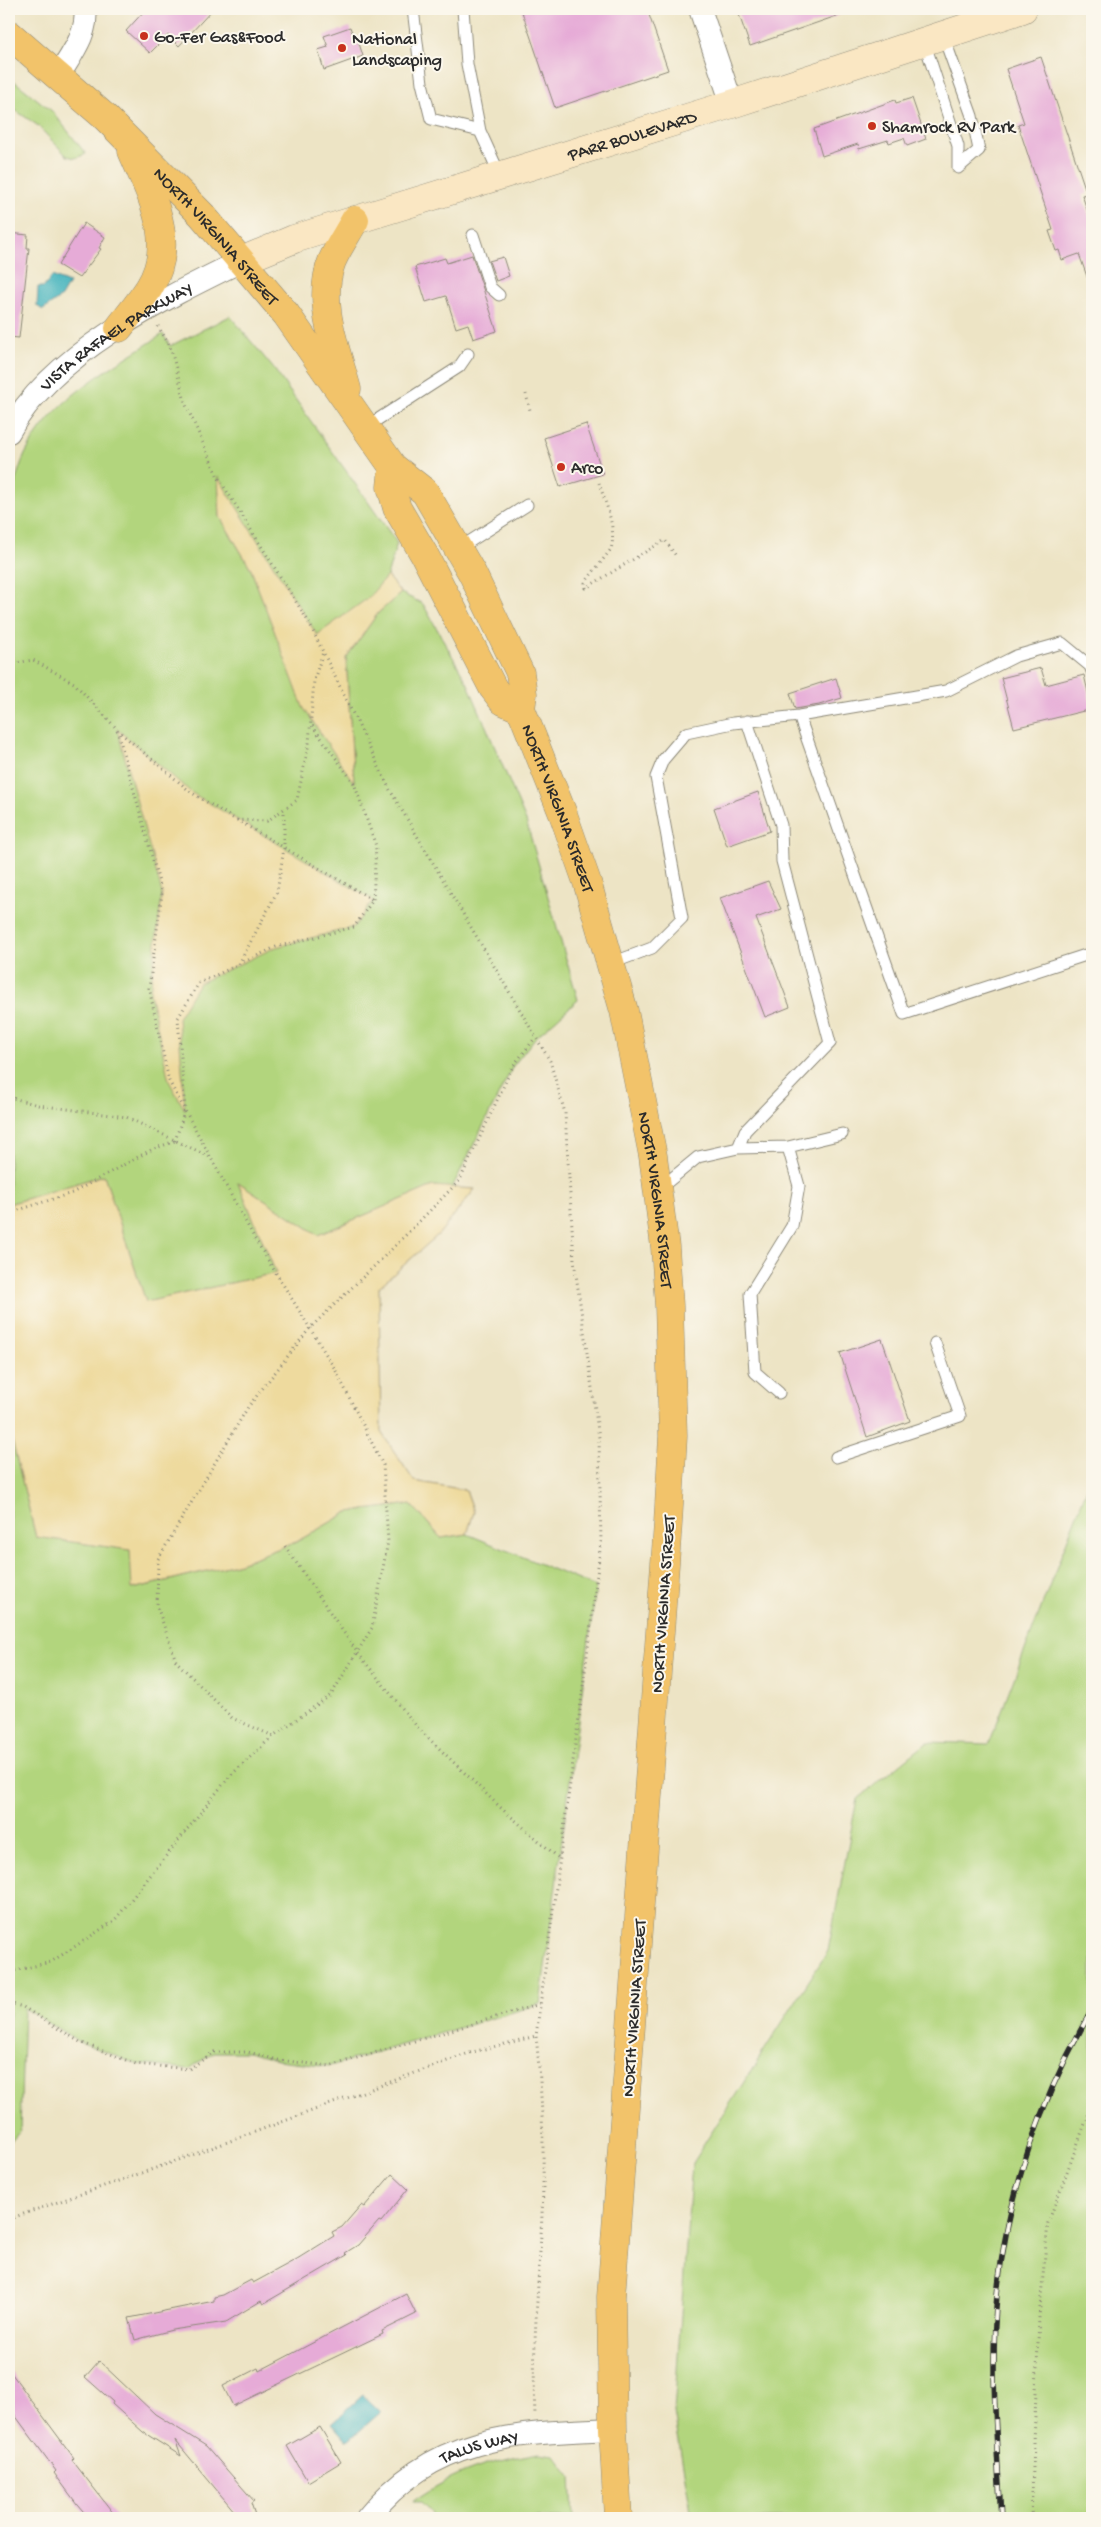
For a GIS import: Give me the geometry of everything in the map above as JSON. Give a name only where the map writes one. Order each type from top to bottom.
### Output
[{"type":"main road","name":"PARR BOULEVARD","points":[[241,261],[294,239],[732,104],[1023,9]]},
{"type":"main road","name":"NORTH VIRGINIA STREET","points":[[9,34],[126,138],[202,215],[286,314],[393,467],[425,492],[458,549],[520,672],[523,694],[520,709],[563,814],[587,882],[612,963],[640,1079],[657,1190],[669,1306],[673,1436],[647,1831],[611,2297],[613,2429],[618,2518]]},
{"type":"main road","points":[[119,328],[149,287],[159,267],[163,247],[158,212],[126,138]]},
{"type":"main road","points":[[355,220],[333,260],[327,279],[325,296],[328,317],[359,417]]},
{"type":"main road","name":"NORTH VIRGINIA STREET","points":[[393,467],[391,487],[397,508],[434,573],[493,688],[503,701],[520,709]]},
{"type":"street","points":[[58,77],[82,36],[87,18],[86,9]]},
{"type":"street","points":[[700,9],[732,104]]},
{"type":"street","name":"VISTA RAFAEL PARKWAY","points":[[9,432],[19,414],[39,388],[63,366],[148,308],[241,261]]},
{"type":"street","name":"TALUS WAY","points":[[367,2518],[403,2481],[429,2464],[483,2441],[536,2433],[613,2429]]},
{"type":"lane","points":[[413,9],[422,83],[431,119],[480,131]]},
{"type":"lane","points":[[463,9],[467,64],[480,131],[500,175]]},
{"type":"lane","points":[[934,38],[972,116],[979,150],[958,168],[958,146],[934,38]]},
{"type":"lane","points":[[472,235],[490,287],[499,295]]},
{"type":"lane","points":[[359,417],[459,367],[468,354]]},
{"type":"lane","points":[[458,549],[527,505]]},
{"type":"lane","points":[[612,963],[652,948],[682,918],[656,777],[662,760],[686,733],[747,721],[799,716],[946,691],[1016,656],[1062,643],[1090,666],[1092,671]]},
{"type":"lane","points":[[799,716],[904,1014],[1092,953]]},
{"type":"lane","points":[[738,1148],[745,1131],[830,1044],[782,861],[781,825],[747,721]]},
{"type":"lane","points":[[657,1190],[698,1157],[738,1148],[788,1147],[842,1134]]},
{"type":"lane","points":[[779,1393],[755,1372],[750,1294],[792,1226],[799,1186],[788,1147]]},
{"type":"lane","points":[[836,1457],[960,1416],[935,1343]]},
{"type":"path","points":[[148,308],[170,346],[186,405],[218,477],[308,621],[390,790],[550,1061],[565,1113],[574,1260],[599,1438],[601,1542],[536,2036],[540,2075],[542,2212],[532,2366],[536,2433]]},
{"type":"path","points":[[526,394],[530,410]]},
{"type":"path","points":[[599,483],[608,511],[612,532],[610,550],[585,584],[586,588],[665,540],[676,556]]},
{"type":"path","points":[[236,820],[266,821],[297,800],[310,743],[314,680],[323,652]]},
{"type":"path","points":[[9,664],[33,660],[74,683],[117,729],[192,793],[373,900]]},
{"type":"path","points":[[175,1141],[185,1110],[178,1018],[199,983],[276,947],[354,927],[373,900],[376,846],[354,783],[311,724]]},
{"type":"path","points":[[9,1972],[51,1962],[114,1921],[229,1777],[273,1736],[331,1695],[372,1628],[388,1541],[383,1465],[335,1369],[255,1239],[170,1081],[149,988],[162,893],[117,729]]},
{"type":"path","points":[[239,964],[277,892],[284,848],[284,809]]},
{"type":"path","points":[[273,1736],[232,1718],[176,1661],[157,1606],[158,1560],[248,1407],[310,1328],[460,1180],[513,1066],[535,1038]]},
{"type":"path","points":[[9,1097],[38,1105],[126,1117],[211,1158]]},
{"type":"path","points":[[9,1214],[72,1193],[151,1150],[175,1141]]},
{"type":"path","points":[[285,1546],[357,1652],[418,1728],[501,1808],[560,1859]]},
{"type":"path","points":[[9,2003],[24,2007],[80,2042],[136,2064],[188,2069],[214,2052],[248,2052],[278,2060],[330,2066],[540,2004]]},
{"type":"path","points":[[9,2218],[176,2161],[469,2053],[536,2036]]},
{"type":"path","points":[[1031,2518],[1039,2318],[1048,2223],[1092,2105]]},
{"type":"green space","points":[[9,77],[52,111],[86,154],[75,158],[67,156],[37,125],[9,106]]},
{"type":"green space","points":[[230,316],[274,369],[397,543],[387,576],[369,598],[317,635],[218,478],[220,517],[250,567],[272,623],[354,782],[346,658],[378,613],[401,593],[423,604],[468,684],[526,821],[578,1000],[535,1038],[513,1066],[452,1188],[433,1186],[318,1235],[238,1182],[276,1273],[146,1302],[104,1175],[9,1204],[9,509],[19,469],[25,454],[41,429],[71,397],[88,383],[163,334],[170,346]]},
{"type":"green space","points":[[9,1428],[36,1537],[131,1550],[133,1589],[240,1563],[296,1542],[348,1512],[411,1504],[441,1538],[467,1534],[596,1587],[540,2004],[330,2066],[278,2060],[248,2052],[214,2052],[189,2069],[136,2064],[80,2042],[24,2008],[20,2131],[9,2144]]},
{"type":"green space","points":[[1092,1475],[1092,2518],[692,2518],[674,2412],[692,2163],[828,1951],[857,1799],[928,1742],[989,1744]]},
{"type":"green space","points":[[539,2453],[555,2455],[571,2476],[573,2518],[433,2518],[431,2511],[422,2502],[412,2502],[443,2483],[473,2470],[504,2460]]},
{"type":"sand","points":[[218,477],[317,635],[368,598],[387,576],[401,593],[378,613],[346,658],[354,783],[303,707],[250,567],[220,517]]},
{"type":"sand","points":[[117,729],[192,793],[373,900],[354,927],[276,947],[199,983],[178,1018],[185,1110],[169,1081],[150,993],[162,893]]},
{"type":"sand","points":[[104,1175],[146,1302],[276,1273],[238,1182],[318,1235],[433,1186],[475,1189],[439,1234],[379,1287],[381,1432],[414,1481],[466,1490],[474,1512],[467,1534],[441,1538],[411,1504],[348,1512],[296,1542],[240,1563],[132,1589],[130,1550],[36,1537],[9,1428],[9,1204]]},
{"type":"water","points":[[52,276],[69,283],[61,297],[43,310],[37,306],[38,287],[44,287]]},
{"type":"water","points":[[363,2395],[381,2412],[348,2441],[332,2423]]},
{"type":"building","points":[[146,9],[213,9],[179,46],[168,35],[150,53],[126,31]]},
{"type":"building","points":[[521,9],[647,9],[668,70],[555,108]]},
{"type":"building","points":[[737,9],[851,9],[851,11],[750,46]]},
{"type":"building","name":"National Landscaping","points":[[350,27],[354,38],[357,37],[363,56],[324,70],[318,50],[328,47],[324,36]]},
{"type":"building","points":[[1041,57],[1087,194],[1082,195],[1092,224],[1092,285],[1090,285],[1079,254],[1062,260],[1059,250],[1056,251],[1049,231],[1053,230],[1018,125],[1024,123],[1006,69]]},
{"type":"building","name":"Shamrock RV Park","points":[[912,98],[926,139],[907,146],[904,138],[889,143],[888,140],[859,149],[858,144],[822,156],[814,129],[895,100],[896,103]]},
{"type":"building","points":[[84,223],[105,237],[99,248],[101,249],[79,278],[58,265]]},
{"type":"building","points":[[9,233],[28,235],[27,248],[29,248],[19,338],[9,337]]},
{"type":"building","points":[[472,255],[497,331],[473,339],[468,324],[456,328],[446,296],[426,302],[415,267],[445,258],[447,263]]},
{"type":"building","points":[[503,257],[509,276],[496,281],[489,261]]},
{"type":"building","points":[[586,424],[603,474],[560,487],[544,438]]},
{"type":"building","points":[[1041,668],[1046,685],[1084,675],[1092,709],[1014,728],[1001,678]]},
{"type":"building","points":[[836,678],[842,698],[819,705],[795,709],[790,693]]},
{"type":"building","points":[[758,792],[770,831],[727,846],[714,808]]},
{"type":"building","points":[[768,881],[781,909],[756,918],[790,1007],[765,1017],[720,898]]},
{"type":"building","points":[[882,1339],[910,1421],[867,1437],[840,1353]]},
{"type":"building","points":[[392,2174],[408,2189],[381,2222],[379,2221],[358,2245],[345,2253],[347,2255],[263,2304],[261,2301],[226,2322],[172,2330],[135,2340],[129,2318],[214,2301],[214,2297],[223,2295],[251,2280],[253,2283],[297,2259],[334,2236],[332,2232],[342,2227],[361,2205],[364,2207]]},
{"type":"building","points":[[406,2294],[416,2314],[382,2331],[383,2334],[233,2406],[223,2386],[258,2368],[259,2371]]},
{"type":"building","points":[[99,2361],[155,2414],[206,2446],[254,2501],[251,2503],[256,2518],[240,2518],[175,2440],[181,2456],[143,2432],[85,2377]]},
{"type":"building","points":[[9,2370],[74,2458],[72,2460],[117,2518],[89,2518],[54,2473],[56,2471],[9,2407]]},
{"type":"building","points":[[320,2427],[341,2462],[308,2482],[287,2446]]},
{"type":"railway","points":[[1001,2518],[994,2351],[997,2295],[1002,2258],[1018,2184],[1042,2112],[1057,2077],[1092,2010]]},
{"type":"place","name":"Go-Fer Gas&Food","points":[[144,36]]},
{"type":"place","name":"National Landscaping","points":[[342,48]]},
{"type":"place","name":"Shamrock RV Park","points":[[872,126]]},
{"type":"place","name":"Arco","points":[[561,467]]}]
